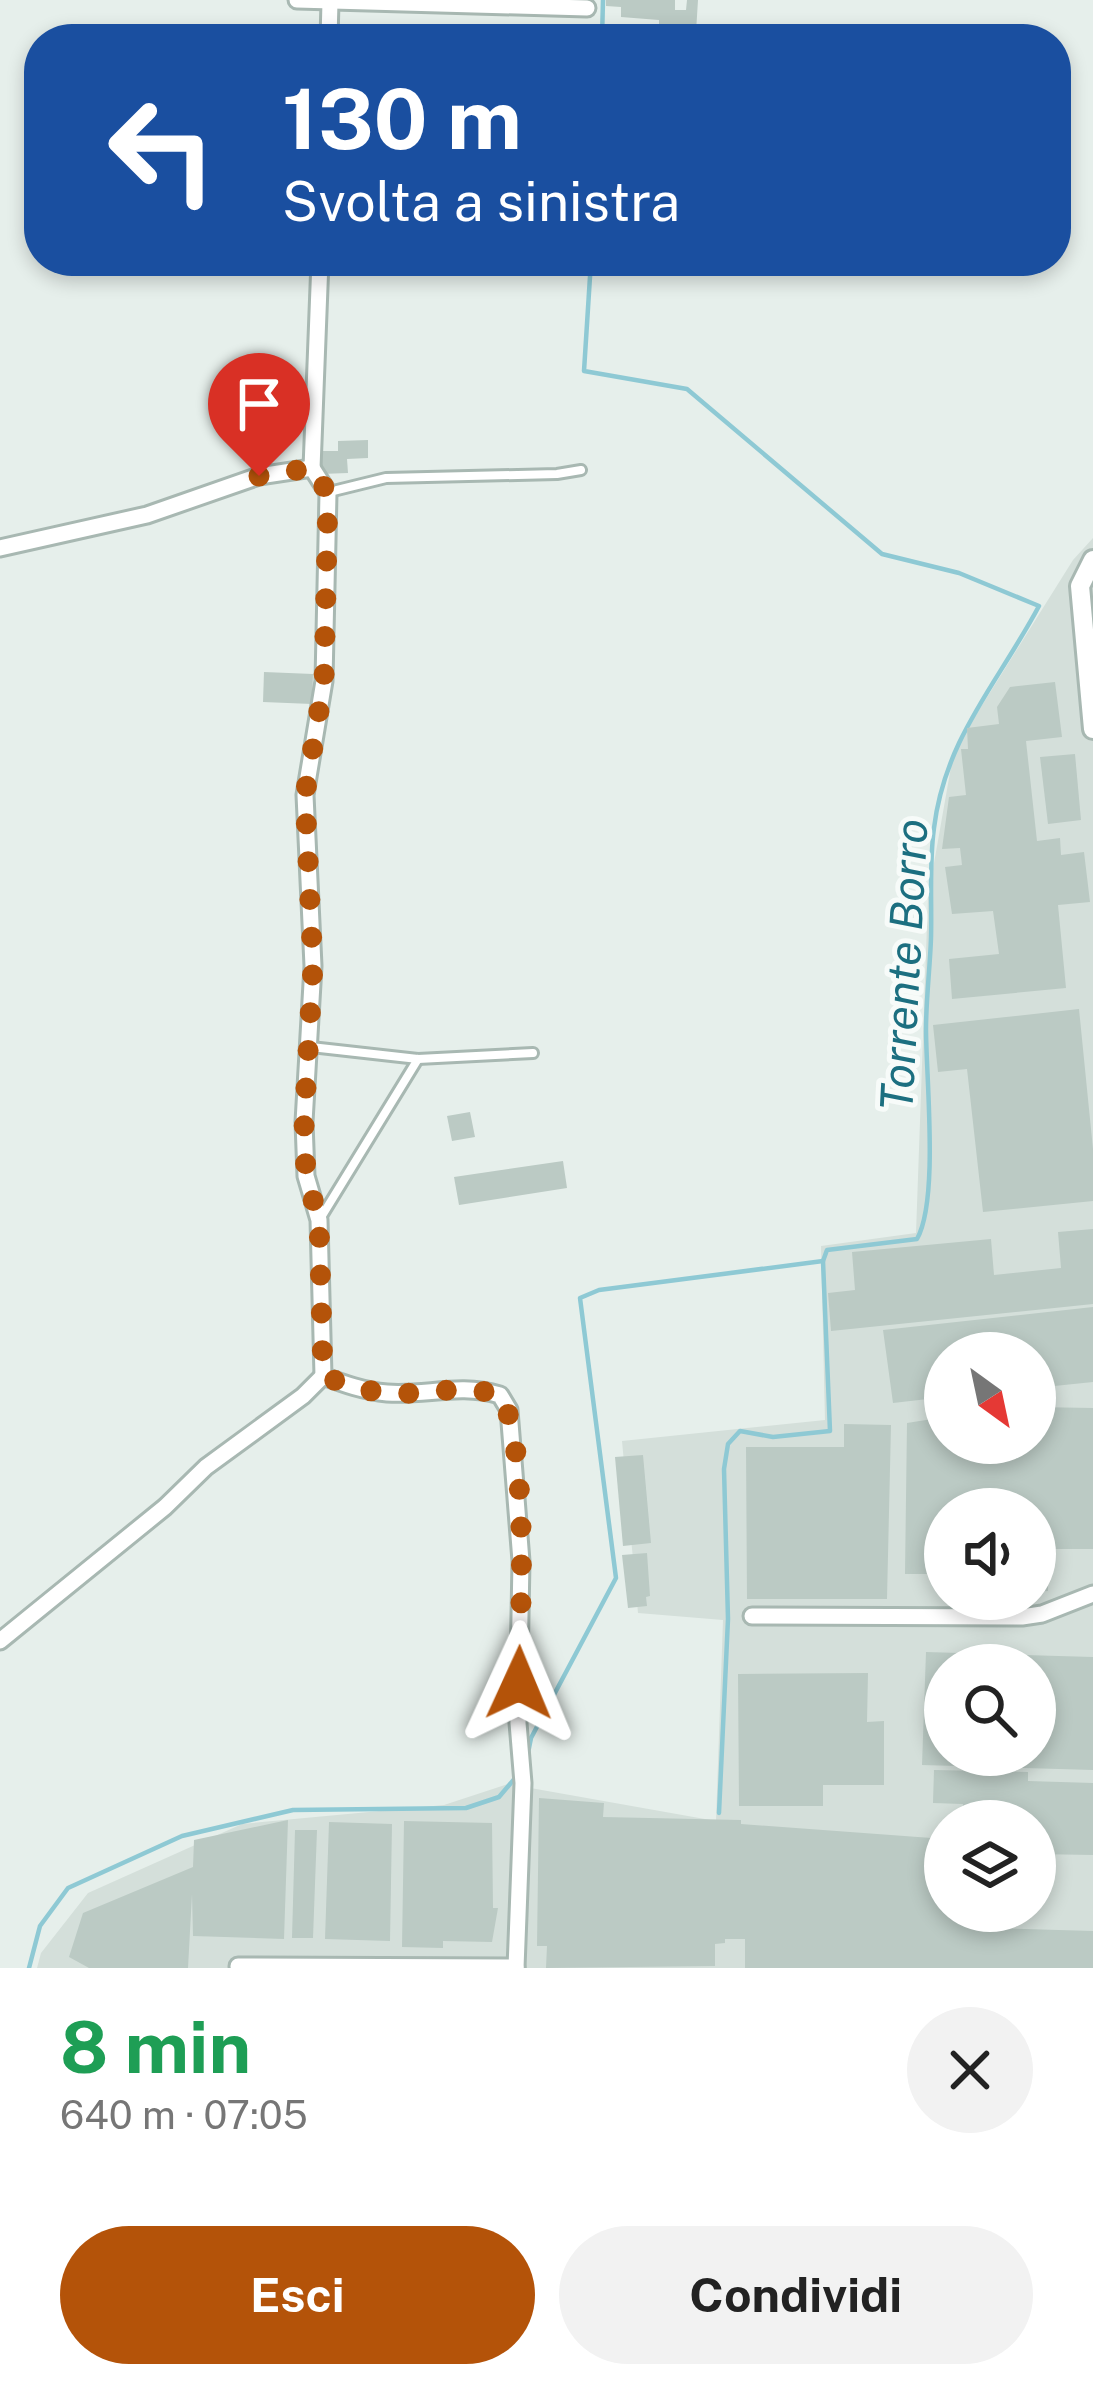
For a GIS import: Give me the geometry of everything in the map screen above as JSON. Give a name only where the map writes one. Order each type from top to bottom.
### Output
[{"type":"street","points":[[297,0],[587,8]]},
{"type":"street","points":[[0,1641],[165,1507],[206,1467],[323,1376],[319,1220],[306,1176],[304,1122],[313,966],[305,795],[324,681],[328,493],[312,468],[319,276]]},
{"type":"street","points":[[0,548],[147,515],[259,476],[312,468]]},
{"type":"street","points":[[1093,560],[1080,586],[1089,639],[1093,729]]},
{"type":"street","points":[[238,1966],[516,1967],[523,1783],[521,1561],[509,1410],[500,1395],[472,1388],[391,1393],[323,1376]]},
{"type":"street","points":[[752,1616],[1022,1617],[1042,1615],[1093,1594]]},
{"type":"lane","points":[[328,493],[386,478],[556,475],[580,470]]},
{"type":"lane","points":[[311,1046],[418,1059],[532,1053]]},
{"type":"lane","points":[[319,1220],[418,1059]]},
{"type":"shaded area","points":[[1093,538],[1093,1968],[37,1968],[41,1953],[88,1893],[242,1824],[444,1805],[508,1784],[716,1821],[723,1620],[638,1613],[622,1441],[825,1420],[821,1246],[916,1233],[928,897],[954,750],[1073,560]]},
{"type":"building","points":[[606,0],[675,0],[675,10],[686,10],[687,0],[698,0],[696,24],[621,17],[621,7],[606,6]]},
{"type":"building","points":[[368,440],[368,458],[347,459],[348,473],[321,474],[321,451],[338,451],[338,441]]},
{"type":"building","points":[[264,672],[313,674],[312,704],[263,702]]},
{"type":"building","points":[[1055,682],[1062,737],[1026,741],[1037,841],[1060,838],[1061,855],[1084,852],[1090,902],[1058,905],[1066,988],[952,999],[949,959],[999,954],[993,911],[952,914],[945,867],[962,865],[960,848],[942,849],[949,797],[966,795],[961,749],[968,749],[967,728],[999,724],[997,707],[1010,687]]},
{"type":"building","points":[[1075,754],[1081,820],[1048,824],[1040,757]]},
{"type":"building","points":[[1079,1009],[1093,1149],[1093,1201],[983,1212],[967,1069],[938,1072],[933,1025]]},
{"type":"building","points":[[470,1112],[475,1137],[452,1141],[447,1116]]},
{"type":"building","points":[[563,1161],[567,1188],[459,1205],[454,1177]]},
{"type":"building","points":[[1093,1229],[1093,1304],[831,1331],[828,1293],[855,1290],[852,1252],[991,1239],[994,1275],[1061,1268],[1058,1232]]},
{"type":"building","points":[[1093,1307],[1093,1382],[1056,1386],[1056,1332],[924,1332],[924,1399],[893,1403],[883,1330]]},
{"type":"building","points":[[1056,1407],[1093,1408],[1093,1549],[1056,1549],[1056,1488],[924,1488],[924,1574],[905,1574],[907,1423],[924,1420],[924,1464],[1056,1464]]},
{"type":"building","points":[[844,1424],[891,1425],[887,1599],[747,1599],[746,1447],[844,1447]]},
{"type":"building","points":[[643,1455],[651,1543],[623,1546],[615,1457]]},
{"type":"building","points":[[647,1553],[647,1606],[628,1608],[622,1555]]},
{"type":"building","points":[[1056,1656],[1093,1657],[1093,1770],[1056,1769]]},
{"type":"building","points":[[868,1673],[867,1722],[884,1721],[884,1785],[823,1785],[823,1806],[739,1806],[738,1674]]},
{"type":"building","points":[[934,1776],[1028,1776],[1028,1781],[1093,1783],[1093,1855],[1056,1854],[1056,1800],[933,1800]]},
{"type":"building","points":[[539,1798],[604,1803],[603,1817],[741,1820],[741,1824],[924,1837],[924,1932],[1093,1931],[1093,1968],[745,1968],[745,1939],[725,1939],[715,1944],[715,1966],[546,1968],[547,1946],[537,1946]]},
{"type":"building","points":[[288,1820],[284,1939],[193,1936],[192,1894],[188,1968],[89,1968],[69,1957],[83,1913],[193,1867],[194,1840]]},
{"type":"building","points":[[404,1821],[492,1823],[493,1908],[498,1908],[492,1942],[443,1941],[443,1948],[402,1947]]},
{"type":"building","points":[[329,1822],[392,1824],[390,1941],[325,1939]]},
{"type":"building","points":[[295,1830],[317,1830],[313,1938],[292,1938]]},
{"type":"waterway","name":"Torrente Borro","points":[[602,24],[603,0]]},
{"type":"waterway","name":"Torrente Borro","points":[[590,276],[584,371],[687,389],[882,554],[959,573],[1039,606],[961,739],[949,766],[934,828],[926,1018],[930,1168],[924,1221],[917,1239],[827,1250],[823,1261],[830,1431],[773,1437],[740,1431],[728,1444],[724,1469],[728,1619],[719,1813]]},
{"type":"waterway","points":[[526,1763],[531,1738],[616,1578],[580,1298],[599,1290],[823,1261]]},
{"type":"waterway","points":[[29,1968],[40,1926],[68,1888],[182,1836],[293,1810],[466,1808],[499,1797],[516,1777]]},
{"type":"route","points":[[259,476],[312,468],[328,493],[324,681],[305,795],[313,966],[304,1122],[306,1176],[319,1220],[323,1376],[391,1393],[472,1388],[500,1395],[509,1410],[518,1492],[519,1683]]}]
